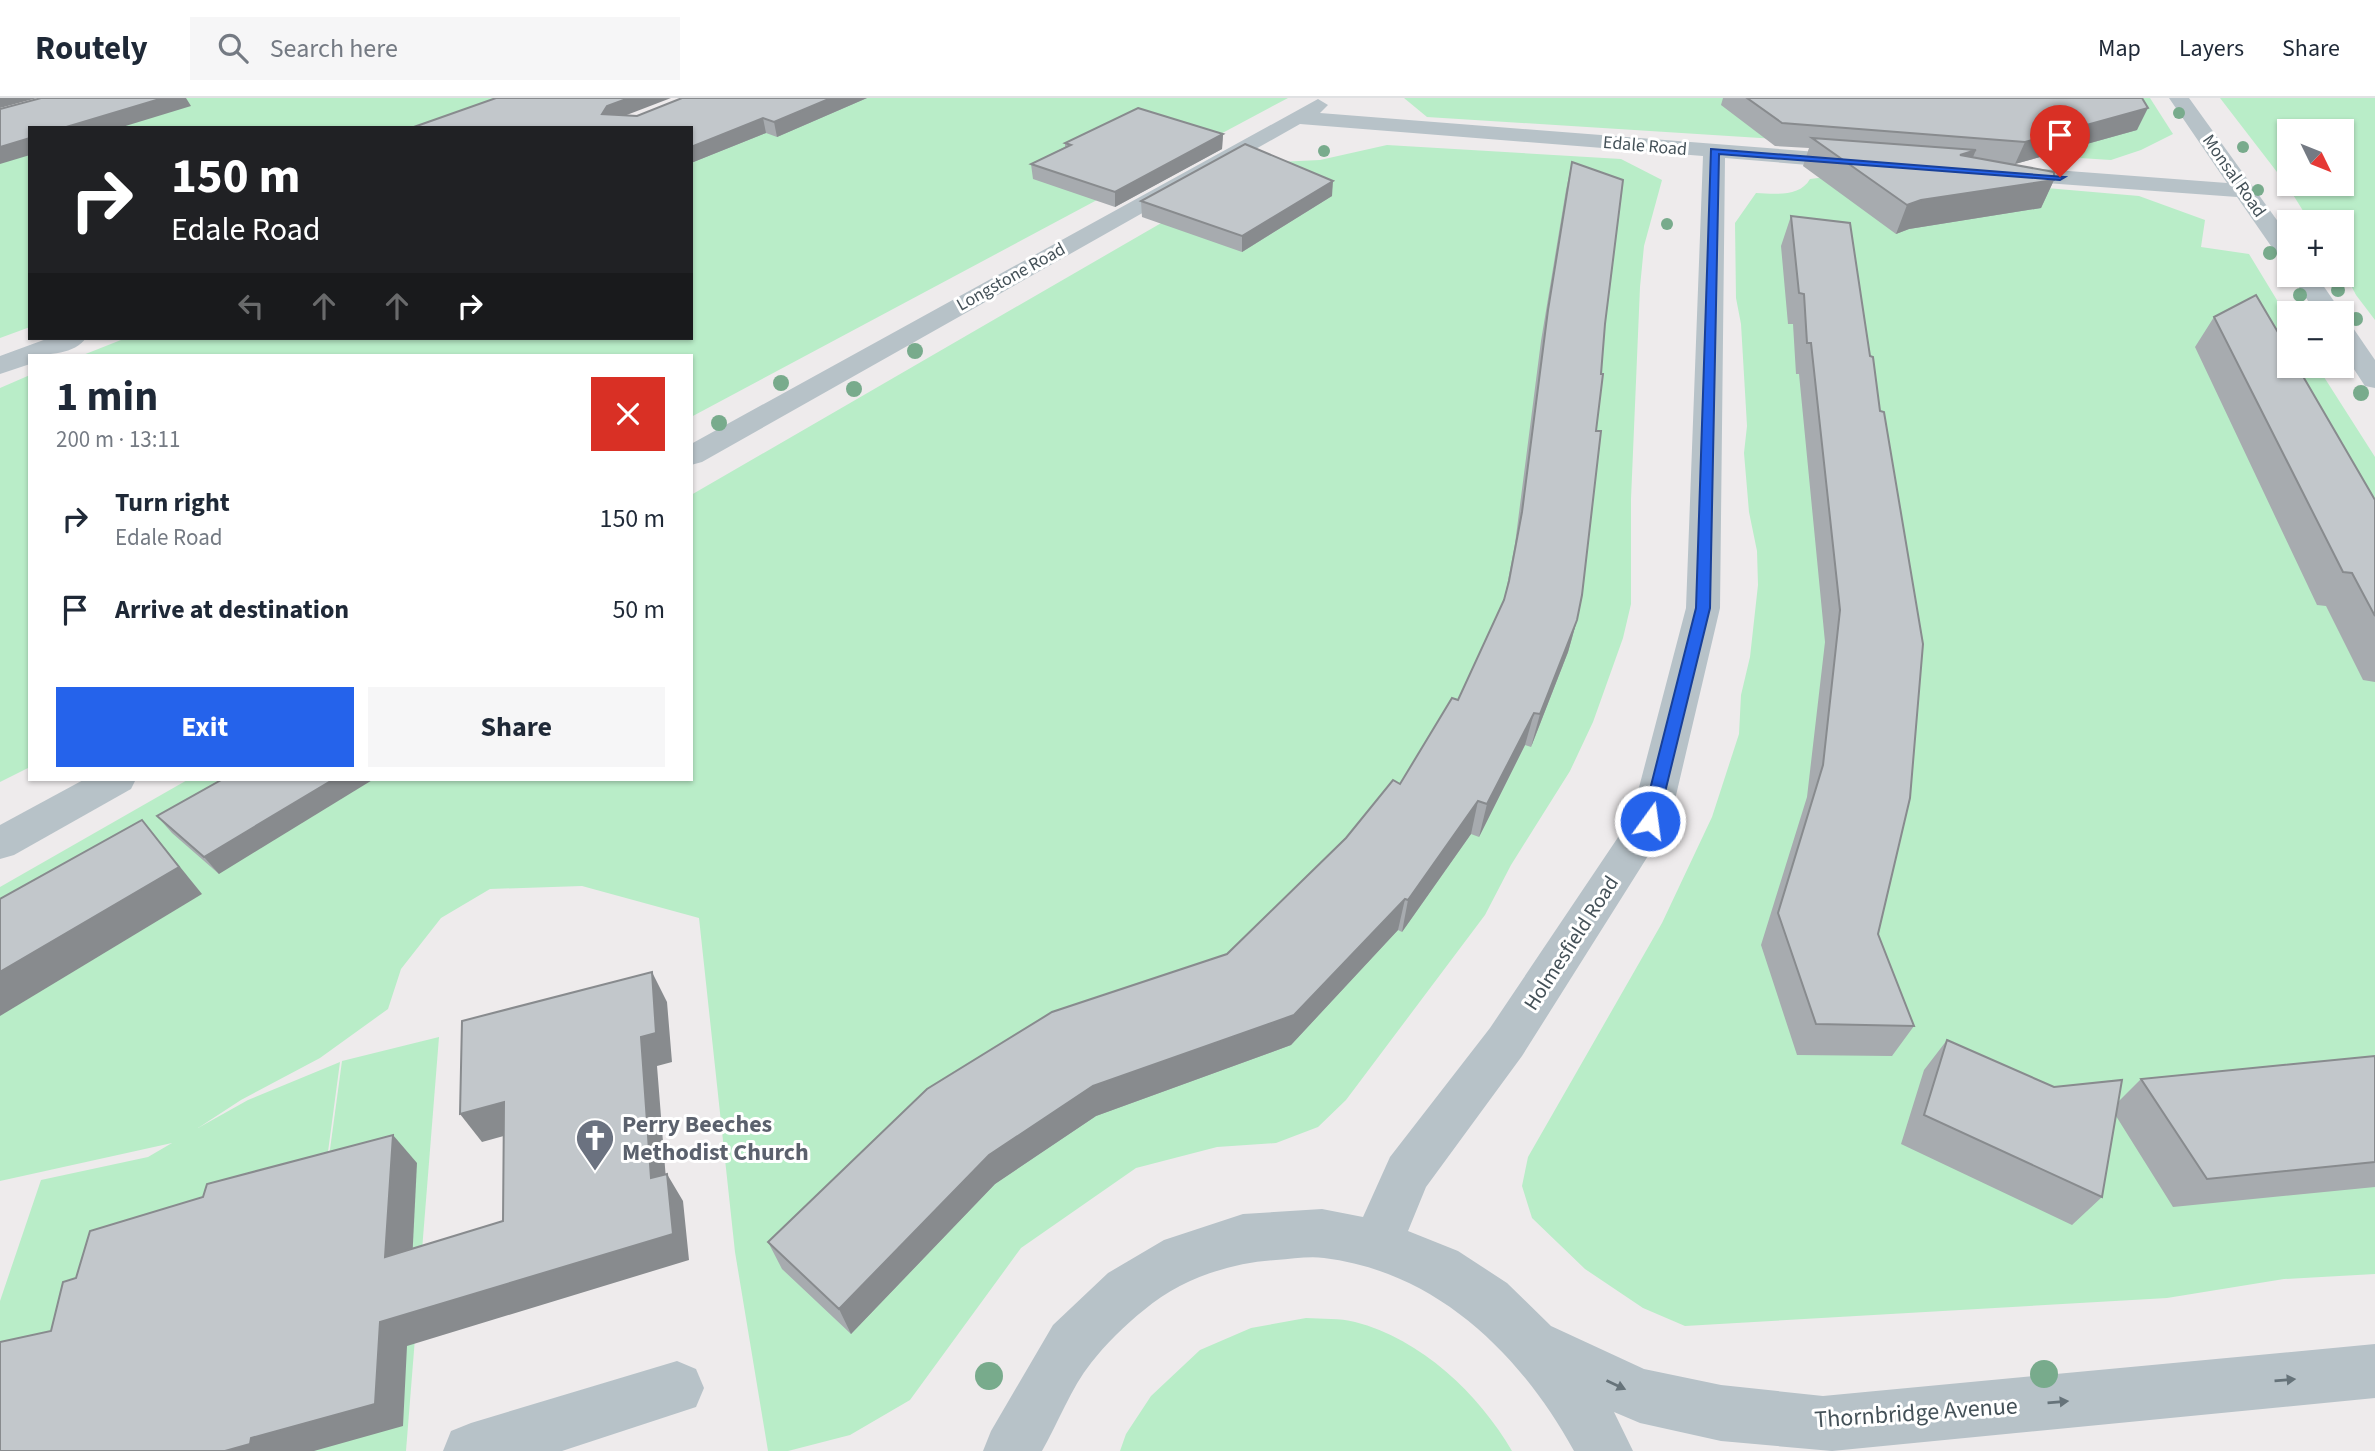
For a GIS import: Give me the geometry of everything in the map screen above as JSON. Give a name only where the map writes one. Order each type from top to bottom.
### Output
[{"type":"street","name":"Longstone Road","points":[[693,455],[1331,98]]},
{"type":"street","name":"Monsal Road","points":[[2179,98],[2277,236]]},
{"type":"street","name":"Edale Road","points":[[1296,117],[1878,163]]},
{"type":"street","name":"Holmesfield Road","points":[[1377,1244],[1407,1173],[1506,1042],[1650,821],[1703,608],[1714,151]]},
{"type":"street","points":[[1987,172],[2246,191]]},
{"type":"street","points":[[31,354],[68,340]]},
{"type":"street","points":[[2354,349],[2375,380]]},
{"type":"street","points":[[0,366],[28,355]]},
{"type":"street","points":[[0,844],[113,781]]},
{"type":"street","name":"Thornbridge Avenue","points":[[1015,1449],[1026,1423],[1072,1345],[1126,1291],[1182,1258],[1243,1238],[1322,1233],[1377,1244],[1440,1269],[1488,1301],[1532,1345],[1640,1396],[1721,1413],[1824,1424],[2375,1371]]},
{"type":"street","points":[[1532,1345],[1570,1389],[1605,1451]]},
{"type":"street","points":[[471,1451],[677,1388]]},
{"type":"green space","points":[[114,98],[646,98],[570,126],[28,126],[28,328],[0,338],[0,131]]},
{"type":"green space","points":[[740,98],[1288,98],[693,416],[693,354],[86,354],[121,340],[693,340],[693,127]]},
{"type":"green space","points":[[1404,98],[2150,98],[2173,134],[2141,150],[2111,160],[1427,117]]},
{"type":"green space","points":[[2220,98],[2375,98],[2375,320],[2352,287],[2354,287],[2354,210],[2303,210],[2294,196],[2354,196],[2354,119],[2277,119],[2277,172]]},
{"type":"green space","points":[[1387,145],[1621,159],[1662,180],[1644,246],[1640,287],[1631,499],[1631,604],[1623,638],[1593,722],[1570,771],[1511,865],[1485,915],[1346,1100],[1318,1127],[1276,1143],[1217,1147],[1136,1168],[1021,1248],[910,1400],[850,1435],[788,1451],[768,1451],[735,1252],[699,918],[582,886],[490,889],[441,918],[401,969],[388,1009],[320,1058],[241,1100],[198,1128],[248,1100],[340,1062],[288,1451],[0,1376],[0,1301],[41,1180],[148,1157],[172,1143],[0,1181],[0,887],[186,781],[693,781],[693,494],[1182,211],[1278,162],[1320,160]]},
{"type":"green space","points":[[1826,177],[2035,187],[2139,196],[2205,220],[2201,247],[2249,254],[2277,301],[2277,378],[2325,378],[2375,457],[2375,1274],[2284,1279],[2167,1298],[1685,1326],[1643,1308],[1585,1269],[1532,1218],[1522,1186],[1528,1157],[1662,923],[1712,817],[1739,734],[1741,695],[1750,657],[1758,585],[1757,551],[1749,512],[1744,453],[1747,426],[1741,324],[1736,298],[1735,223],[1756,193],[1794,192],[1806,185],[1810,179]]},
{"type":"green space","points":[[28,376],[28,768],[0,782],[0,388]]},
{"type":"green space","points":[[439,1037],[406,1451],[289,1451],[342,1061]]},
{"type":"green space","points":[[1306,1318],[1355,1322],[1403,1341],[1425,1355],[1483,1409],[1512,1451],[1120,1451],[1126,1434],[1151,1396],[1200,1350],[1251,1328]]},
{"type":"building","points":[[41,98],[163,98],[70,126],[28,126],[28,139],[0,147],[0,109]]},
{"type":"building","points":[[496,98],[629,98],[607,106],[602,114],[637,116],[682,98],[831,98],[774,122],[763,118],[693,146],[693,126],[417,126]]},
{"type":"building","points":[[1747,98],[2142,98],[2148,108],[2025,142],[1782,123]]},
{"type":"building","points":[[1138,108],[1223,134],[1115,192],[1031,164],[1071,145],[1065,143]]},
{"type":"building","points":[[1812,138],[1976,150],[1960,155],[2054,172],[2054,180],[1921,200],[1907,205]]},
{"type":"building","points":[[1245,144],[1333,181],[1242,236],[1141,201]]},
{"type":"building","points":[[1572,162],[1623,180],[1605,324],[1603,374],[1596,431],[1601,431],[1582,595],[1577,620],[1540,714],[1534,713],[1487,804],[1478,801],[1408,900],[1405,899],[1294,1015],[1093,1086],[989,1155],[839,1309],[768,1242],[927,1089],[1052,1012],[1227,954],[1346,838],[1393,780],[1400,784],[1452,698],[1458,700],[1504,600],[1509,581],[1522,512],[1548,310]]},
{"type":"building","points":[[1791,216],[1850,223],[1870,356],[1873,357],[1880,411],[1884,412],[1923,644],[1910,798],[1878,934],[1914,1026],[1816,1024],[1778,913],[1823,765],[1840,610],[1811,343],[1807,343],[1804,294],[1799,293]]},
{"type":"building","points":[[2256,295],[2277,331],[2277,378],[2304,378],[2375,500],[2375,616],[2352,573],[2343,572],[2214,317]]},
{"type":"building","points":[[219,781],[331,781],[204,857],[157,816]]},
{"type":"building","points":[[142,820],[179,867],[0,972],[0,899]]},
{"type":"building","points":[[652,972],[656,1033],[641,1037],[651,1178],[667,1174],[673,1234],[380,1322],[375,1404],[251,1438],[250,1444],[225,1451],[0,1451],[0,1342],[51,1331],[63,1282],[76,1278],[90,1231],[203,1197],[207,1184],[393,1135],[385,1257],[503,1221],[504,1102],[460,1114],[462,1021]]},
{"type":"building","points":[[1947,1040],[2054,1087],[2122,1080],[2102,1197],[1924,1115]]},
{"type":"building","points":[[2375,1056],[2375,1162],[2207,1179],[2141,1079]]},
{"type":"place","name":"Perry Beeches Methodist Church","points":[[595,1172]]},
{"type":"route","points":[[1650,821],[1703,608],[1714,151],[2060,177]]}]
